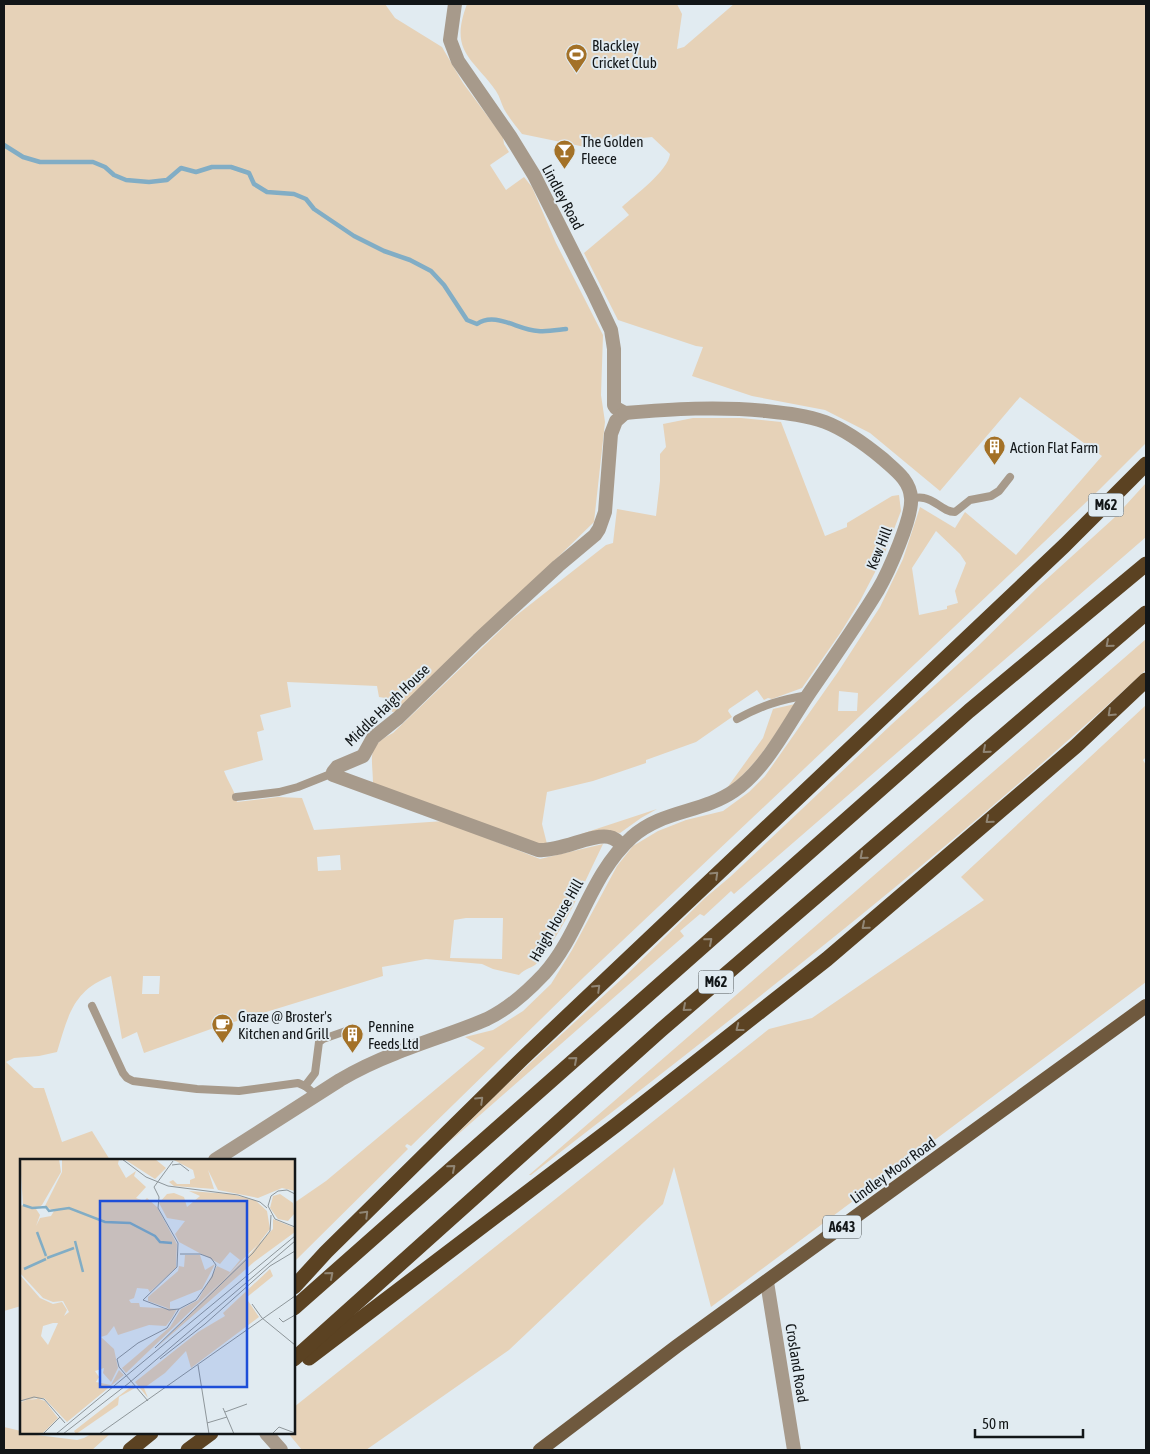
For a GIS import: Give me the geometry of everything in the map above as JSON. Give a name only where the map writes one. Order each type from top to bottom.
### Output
[{"type":"highway","name":"M62","points":[[295,1286],[326,1252],[522,1059],[1065,545],[1146,464]]},
{"type":"highway","name":"M62","points":[[295,1307],[969,711],[1146,564]]},
{"type":"highway","name":"M62","points":[[295,1359],[661,1030],[1146,613]]},
{"type":"highway","points":[[295,1368],[616,1125],[827,959],[1076,746],[1146,680]]},
{"type":"highway","points":[[130,1450],[150,1434]]},
{"type":"highway","points":[[188,1450],[209,1434]]},
{"type":"main road","name":"Lindley Moor Road","points":[[540,1450],[677,1346],[1146,1006]]},
{"type":"street","name":"Lindley Road","points":[[455,4],[450,34],[455,54],[471,82],[524,159],[593,292],[613,337],[614,405],[618,410],[625,413]]},
{"type":"street","points":[[625,413],[691,408],[724,408],[784,413],[824,422],[869,448],[899,473],[908,486],[911,498]]},
{"type":"street","name":"Middle Haigh House","points":[[334,773],[337,767],[363,756],[373,738],[398,718],[544,578],[595,536],[605,512],[611,434],[616,421],[625,413]]},
{"type":"street","name":"Kew Hill","points":[[650,824],[680,812],[714,802],[742,785],[760,766],[862,617],[883,581],[909,515],[911,498]]},
{"type":"street","points":[[334,773],[334,776],[538,850],[548,850],[602,836],[614,838],[622,846]]},
{"type":"street","name":"Haigh House Hill","points":[[218,1159],[340,1080],[374,1063],[488,1018],[516,999],[539,980],[557,956],[603,871],[622,846],[650,824]]},
{"type":"street","name":"Crosland Road","points":[[767,1282],[794,1450]]},
{"type":"street","points":[[268,1435],[281,1450]]},
{"type":"lane","points":[[911,498],[924,498],[949,512],[955,512],[970,500],[991,496],[999,492],[1010,477]]},
{"type":"lane","points":[[737,719],[761,706],[808,695]]},
{"type":"lane","points":[[236,797],[279,792],[334,773]]},
{"type":"lane","points":[[92,1006],[123,1073],[133,1081],[197,1089],[239,1090],[291,1082],[305,1086],[316,1095]]},
{"type":"lane","points":[[305,1086],[316,1074],[319,1042],[346,1031]]},
{"type":"shaded area","points":[[4,4],[385,4],[395,18],[442,47],[463,83],[503,137],[504,144],[509,152],[490,165],[506,190],[524,177],[532,187],[556,243],[603,335],[601,395],[605,422],[594,522],[400,711],[392,712],[392,699],[379,697],[377,686],[287,682],[291,707],[260,715],[264,730],[257,732],[263,760],[224,771],[237,802],[278,797],[302,798],[314,830],[444,821],[540,859],[603,844],[556,936],[537,963],[519,975],[493,969],[482,964],[426,959],[382,967],[383,976],[211,1029],[144,1053],[137,1032],[122,1039],[111,976],[88,989],[80,997],[69,1016],[57,1052],[14,1058],[6,1062],[34,1088],[44,1088],[62,1142],[92,1131],[109,1159],[20,1159],[20,1306],[4,1311]],"holes":[[[340,855],[341,870],[318,871],[317,857]],[[466,918],[503,918],[502,959],[450,958],[454,920]],[[143,976],[160,976],[159,994],[142,994]]]},
{"type":"shaded area","points":[[467,4],[677,4],[682,14],[677,49],[684,47],[734,4],[1146,4],[1146,443],[1099,490],[585,976],[411,1146],[407,1144],[405,1146],[408,1149],[295,1261],[295,1202],[326,1181],[485,1048],[465,1037],[493,1030],[523,1011],[551,984],[572,950],[617,866],[633,846],[658,831],[686,820],[723,811],[749,792],[765,776],[838,672],[880,607],[903,559],[920,507],[955,528],[965,512],[1016,555],[1102,456],[1020,397],[940,491],[870,433],[825,410],[752,396],[692,376],[703,347],[618,320],[584,253],[629,215],[622,207],[657,175],[668,161],[670,154],[652,137],[633,139],[621,134],[590,148],[522,134],[506,112],[496,91],[466,53],[462,44],[462,20]],"holes":[[[936,531],[960,554],[966,563],[955,591],[958,603],[947,606],[947,609],[919,615],[912,568]],[[839,691],[858,693],[857,711],[838,711]]]},
{"type":"shaded area","points":[[693,418],[741,418],[781,422],[825,536],[847,527],[847,523],[892,496],[899,495],[901,511],[884,555],[841,632],[802,688],[764,700],[757,690],[729,709],[728,711],[732,717],[696,742],[646,760],[646,763],[593,781],[547,792],[542,824],[547,844],[536,844],[373,785],[372,754],[378,743],[393,733],[513,618],[606,545],[613,543],[617,509],[656,516],[660,481],[660,454],[666,447],[663,424]]},
{"type":"shaded area","points":[[1146,483],[1146,537],[734,894],[731,891],[704,916],[700,914],[680,931],[684,936],[447,1144],[503,1088],[625,976],[705,898],[730,877],[1114,518]]},
{"type":"shaded area","points":[[1146,639],[1146,670],[1072,737],[844,929],[688,1053],[529,1175]]},
{"type":"shaded area","points":[[795,704],[756,760],[738,780],[727,788],[763,738],[773,709]]},
{"type":"shaded area","points":[[1146,705],[1146,757],[1143,760],[1146,765],[1146,982],[711,1307],[674,1167],[663,1204],[509,1350],[366,1450],[302,1450],[289,1434],[295,1434],[295,1406],[769,1029],[812,1018],[984,900],[961,877]]},
{"type":"shaded area","points":[[657,809],[620,833],[613,832],[582,838],[581,834]]},
{"type":"shaded area","points":[[4,1427],[20,1431],[20,1434],[77,1440],[91,1434],[110,1434],[92,1450],[4,1450]]},
{"type":"waterway","points":[[4,145],[23,157],[40,162],[93,162],[126,180],[149,182],[167,180],[181,168],[196,172],[212,167],[231,167],[249,173],[254,184],[267,192],[294,194],[306,199],[314,209],[354,236],[431,271],[444,285],[467,320],[477,324],[491,319],[499,320],[538,331],[566,329]]},
{"type":"place","name":"Blackley Cricket Club","points":[[576,73]]},
{"type":"place","name":"The Golden Fleece","points":[[565,169]]},
{"type":"place","name":"Action Flat Farm","points":[[994,466]]},
{"type":"place","name":"Graze @ Broster's Kitchen and Grill","points":[[222,1044]]},
{"type":"place","name":"Pennine Feeds Ltd","points":[[352,1054]]}]
